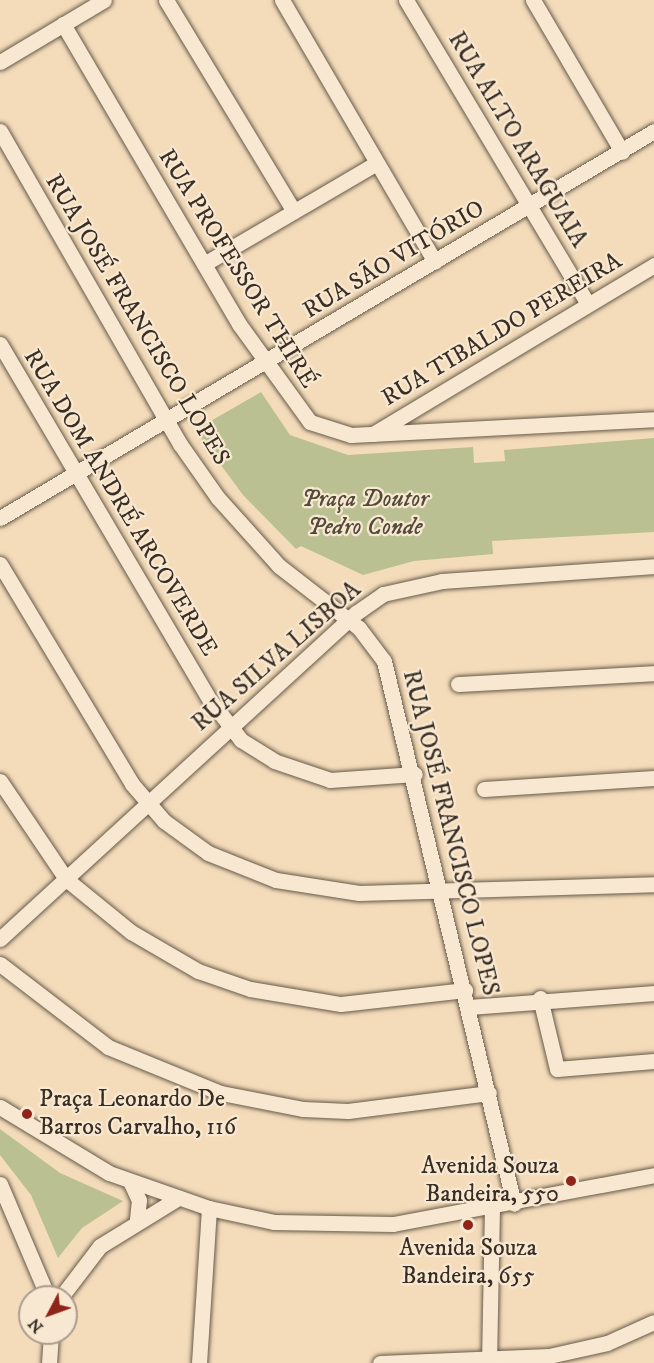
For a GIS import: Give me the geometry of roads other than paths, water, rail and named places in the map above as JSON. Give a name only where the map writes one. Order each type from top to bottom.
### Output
[{"type":"street","points":[[0,62],[104,0]]},
{"type":"street","points":[[166,0],[294,211]]},
{"type":"street","points":[[282,0],[435,262]]},
{"type":"street","name":"RUA ALTO ARAGUAIA","points":[[406,0],[588,304]]},
{"type":"street","points":[[533,0],[622,152]]},
{"type":"street","name":"RUA PROFESSOR THIRÉ","points":[[63,24],[264,363],[310,422],[331,433],[373,434],[654,419]]},
{"type":"street","name":"RUA JOSÉ FRANCISCO LOPES","points":[[0,131],[166,420],[247,534],[347,621],[384,661],[415,774],[514,1204]]},
{"type":"street","name":"RUA SÃO VITÓRIO","points":[[0,518],[654,131]]},
{"type":"street","points":[[204,264],[377,163]]},
{"type":"street","name":"RUA TIBALDO PEREIRA","points":[[373,434],[654,265]]},
{"type":"street","name":"RUA DOM ANDRÉ ARCOVERDE","points":[[0,344],[75,473],[230,728],[253,749],[306,775],[357,781],[415,774]]},
{"type":"street","points":[[0,564],[147,804],[208,853],[276,880],[359,893],[443,893],[654,884]]},
{"type":"street","name":"RUA SILVA LISBOA","points":[[0,939],[347,621],[383,594],[407,587],[654,566]]},
{"type":"street","points":[[458,684],[654,673]]},
{"type":"street","points":[[484,789],[654,778]]},
{"type":"street","points":[[0,781],[66,879],[131,932],[226,983],[341,1004],[465,990]]},
{"type":"street","points":[[0,964],[108,1047],[221,1093],[348,1111],[489,1093]]},
{"type":"street","points":[[469,1007],[540,998],[654,993]]},
{"type":"street","points":[[540,998],[557,1069],[654,1061]]},
{"type":"street","points":[[0,1107],[76,1156],[130,1181],[209,1208],[274,1222],[352,1225],[492,1208],[654,1175]]},
{"type":"street","points":[[130,1181],[139,1200],[138,1220]]},
{"type":"street","points":[[0,1184],[43,1285]]},
{"type":"street","points":[[70,1285],[100,1246],[138,1220],[178,1198]]},
{"type":"street","points":[[199,1363],[209,1208]]},
{"type":"street","points":[[489,1362],[492,1208]]},
{"type":"street","points":[[380,1363],[489,1362],[577,1351],[654,1322]]},
{"type":"street","points":[[49,1363],[50,1345]]},
{"type":"place","name":"Praça Leonardo De Barros Carvalho, 116","points":[[27,1114]]},
{"type":"place","name":"Avenida Souza Bandeira, 550","points":[[571,1181]]},
{"type":"place","name":"Avenida Souza Bandeira, 655","points":[[468,1225]]},
{"type":"park label","name":"Praça Doutor Pedro Conde","points":[[365,514]]}]
